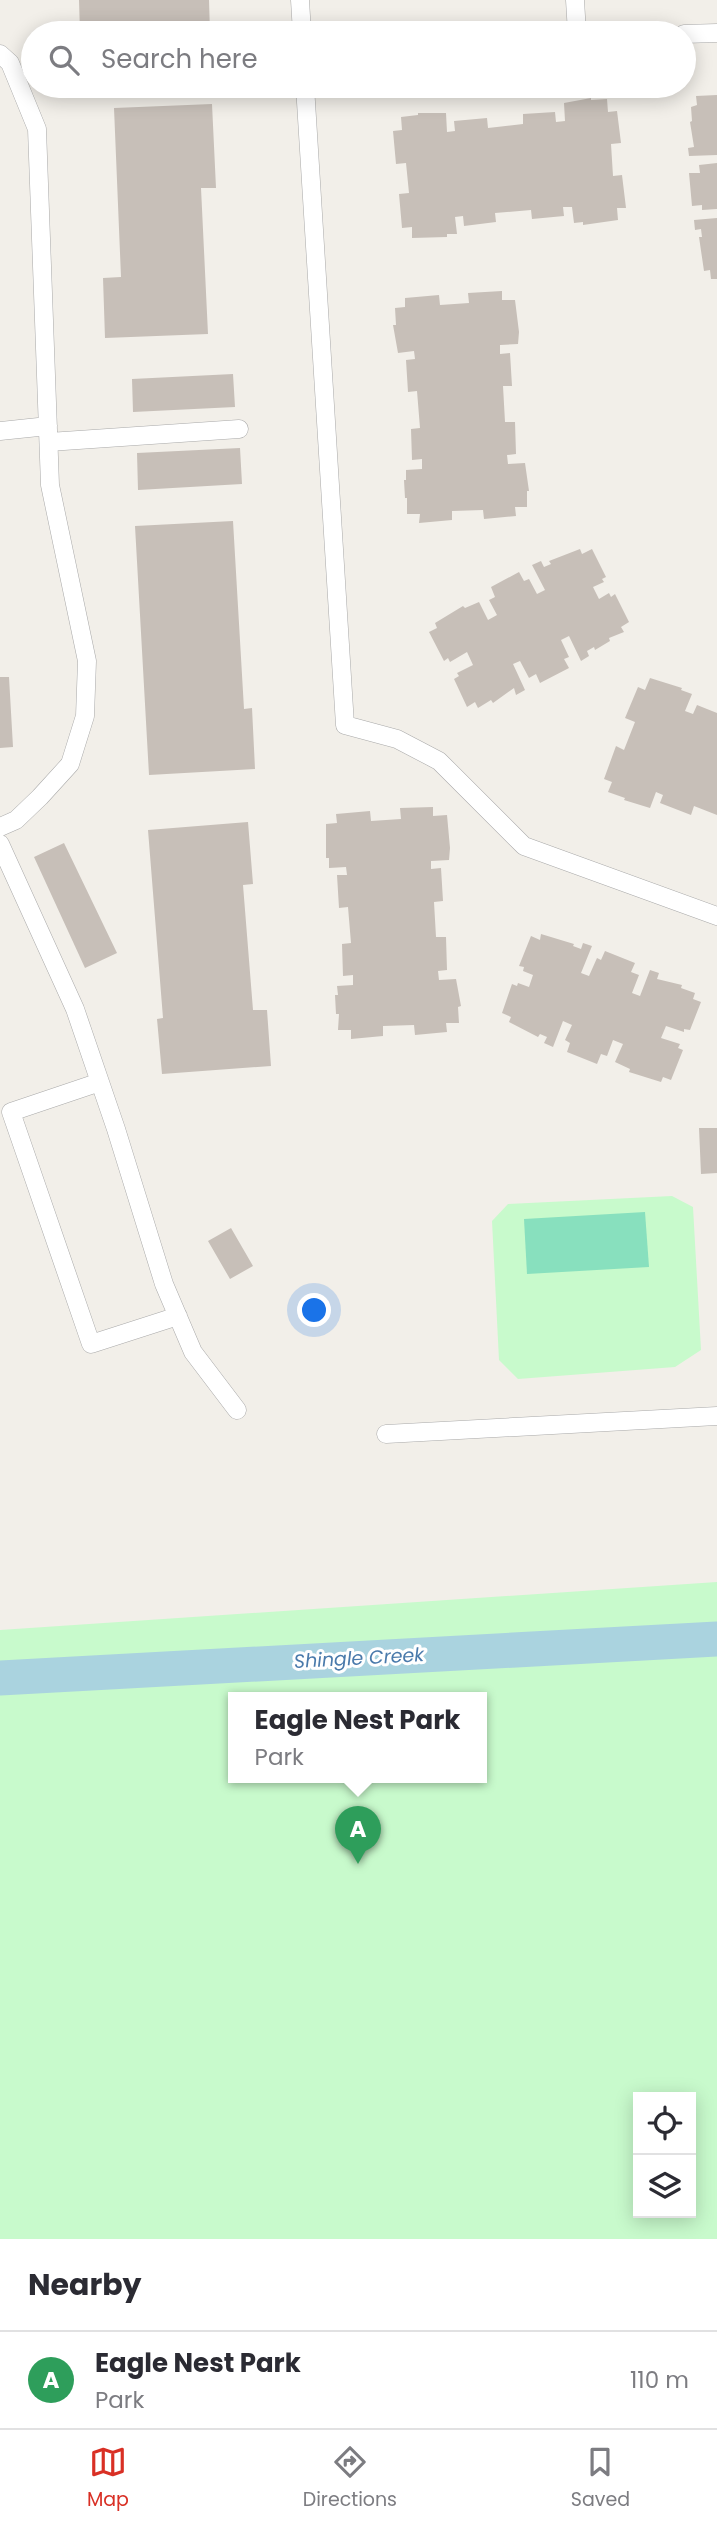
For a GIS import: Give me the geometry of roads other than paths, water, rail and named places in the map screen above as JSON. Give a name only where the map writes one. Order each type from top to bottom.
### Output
[{"type":"lane","points":[[300,0],[301,21]]},
{"type":"lane","points":[[575,0],[576,21]]},
{"type":"lane","points":[[696,34],[717,33]]},
{"type":"lane","points":[[0,54],[10,64],[21,90]]},
{"type":"lane","points":[[0,827],[16,820],[70,764],[85,716],[86,661],[50,485],[37,129],[24,98]]},
{"type":"lane","points":[[306,98],[345,724],[397,739],[439,761],[524,846],[717,916]]},
{"type":"lane","points":[[0,431],[48,434],[239,429]]},
{"type":"lane","points":[[0,844],[75,1009],[164,1284],[193,1352],[237,1410]]},
{"type":"lane","points":[[100,1082],[11,1112],[91,1344],[178,1316]]},
{"type":"lane","points":[[386,1434],[717,1416]]},
{"type":"waterway","name":"Shingle Creek","points":[[0,1678],[717,1639]]},
{"type":"place","name":"Eagle Nest Park","points":[[358,1864]]}]
